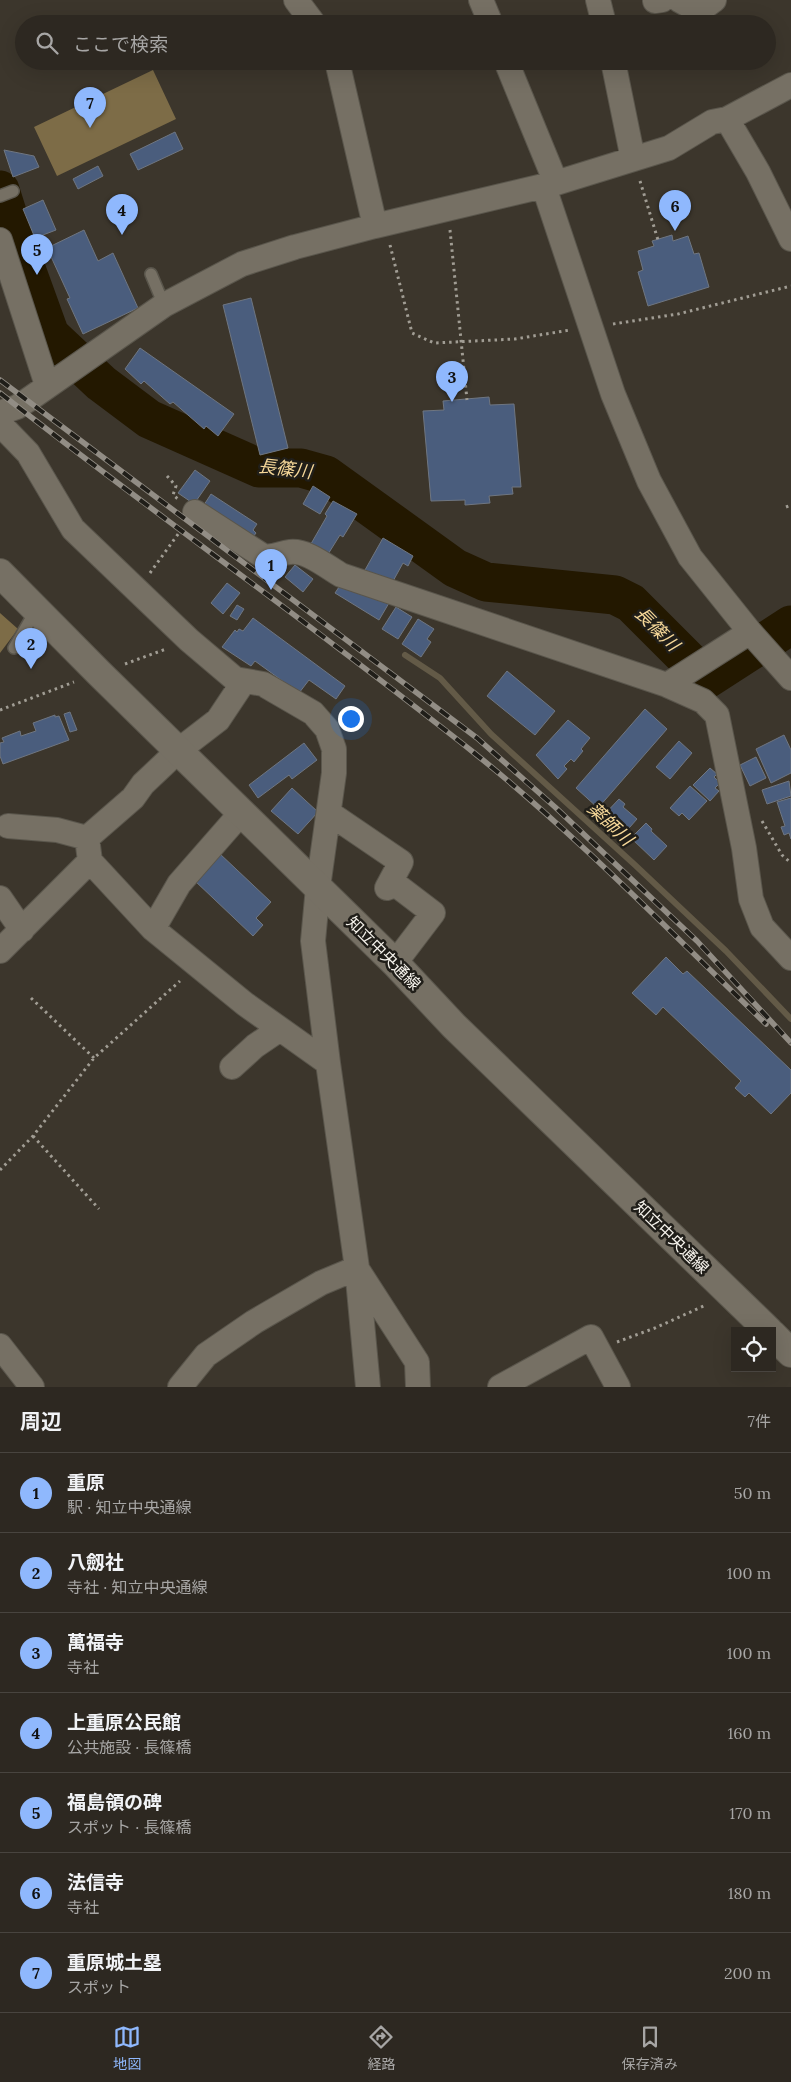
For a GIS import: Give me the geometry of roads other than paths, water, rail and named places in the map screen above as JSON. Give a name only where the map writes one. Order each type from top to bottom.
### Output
[{"type":"street","points":[[296,0],[307,15]]},
{"type":"street","points":[[481,0],[487,15]]},
{"type":"street","points":[[598,0],[602,15]]},
{"type":"street","points":[[655,1],[662,0]]},
{"type":"street","points":[[679,0],[699,11],[714,0]]},
{"type":"street","points":[[339,70],[380,225]]},
{"type":"street","points":[[509,70],[550,185],[613,394],[649,481],[690,556],[773,654]]},
{"type":"street","points":[[615,70],[634,159]]},
{"type":"street","points":[[0,413],[17,407],[164,305],[242,264],[295,247],[380,225],[550,185],[669,148],[712,122],[727,119],[791,84]]},
{"type":"street","points":[[727,119],[758,172],[791,239]]},
{"type":"street","points":[[0,240],[47,385]]},
{"type":"street","points":[[0,424],[28,453],[73,529],[189,640],[234,679],[263,684],[313,713],[328,729],[334,749],[334,773],[318,887],[313,941],[356,1268],[368,1387]]},
{"type":"street","points":[[195,512],[263,556],[272,558],[288,552],[299,552],[341,575],[675,680],[704,701],[716,716],[744,848],[752,899],[762,927],[791,958]]},
{"type":"street","name":"知立中央通線","points":[[0,573],[99,674],[396,963],[454,1026],[766,1327]]},
{"type":"street","points":[[675,680],[705,660],[773,654]]},
{"type":"street","points":[[87,838],[133,798],[143,784],[179,750],[218,720],[244,681]]},
{"type":"street","points":[[153,929],[179,884],[242,812]]},
{"type":"street","points":[[329,813],[401,862],[389,885],[433,913],[396,963]]},
{"type":"street","points":[[8,826],[57,830],[87,838]]},
{"type":"street","points":[[87,838],[90,861],[153,929],[196,965],[328,1063]]},
{"type":"street","points":[[0,951],[90,861]]},
{"type":"street","points":[[0,898],[22,930]]},
{"type":"street","points":[[232,1067],[255,1046],[280,1029]]},
{"type":"street","points":[[180,1387],[206,1355],[254,1322],[321,1283],[356,1268]]},
{"type":"street","points":[[356,1268],[417,1362],[418,1387]]},
{"type":"street","points":[[500,1387],[591,1337],[618,1387]]},
{"type":"street","points":[[776,1338],[791,1353]]},
{"type":"street","points":[[0,1346],[32,1387]]},
{"type":"lane","points":[[0,196],[13,191]]},
{"type":"lane","points":[[151,274],[164,305]]},
{"type":"lane","points":[[14,648],[36,610]]},
{"type":"waterway","name":"長篠川","points":[[0,190],[50,335],[101,383],[149,419],[259,468],[301,468],[326,475],[455,568],[486,582],[615,595],[631,603],[707,679],[791,625]]},
{"type":"waterway","name":"薬師川","points":[[405,655],[440,678],[491,734],[726,951],[791,1019]]},
{"type":"railway","points":[[0,380],[477,738],[555,807],[697,941],[791,1043]]},
{"type":"railway","points":[[0,393],[415,706],[512,784],[586,850],[766,1024]]},
{"type":"place","name":"重原城土塁","points":[[90,128]]},
{"type":"place","name":"法信寺","points":[[675,231]]},
{"type":"place","name":"上重原公民館","points":[[122,235]]},
{"type":"place","name":"福島領の碑","points":[[37,275]]},
{"type":"place","name":"萬福寺","points":[[452,402]]},
{"type":"place","name":"重原","points":[[271,590]]},
{"type":"place","name":"八劔社","points":[[31,669]]}]
